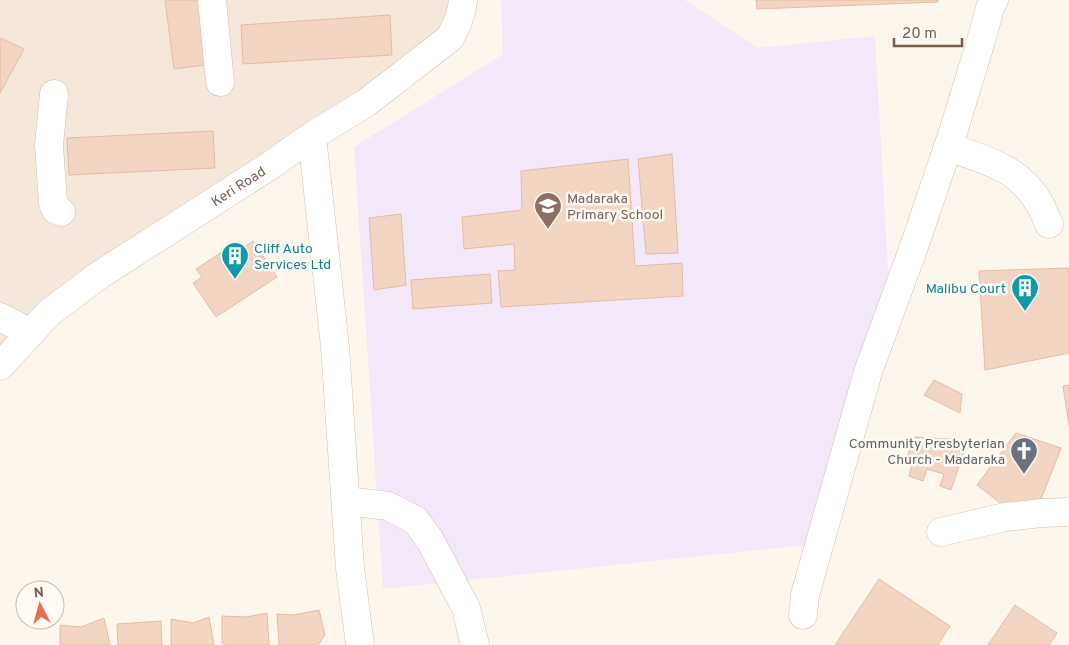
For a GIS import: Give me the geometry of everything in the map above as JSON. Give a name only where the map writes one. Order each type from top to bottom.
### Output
[{"type":"street","points":[[212,0],[220,82]]},
{"type":"street","name":"Keri Road","points":[[0,366],[50,312],[98,276],[271,166],[312,136],[366,103],[450,38],[463,10],[463,0]]},
{"type":"street","points":[[803,615],[805,595],[868,372],[948,147],[994,0]]},
{"type":"street","points":[[54,94],[49,145],[53,203],[56,210],[61,212]]},
{"type":"street","points":[[312,136],[335,347],[350,568],[360,645]]},
{"type":"street","points":[[948,147],[990,161],[1011,172],[1039,201],[1049,224]]},
{"type":"street","points":[[0,316],[31,333]]},
{"type":"street","points":[[346,501],[388,506],[415,520],[430,540],[466,608],[474,645]]},
{"type":"street","points":[[941,532],[1005,517],[1069,512]]},
{"type":"shaded area","points":[[0,0],[455,0],[451,30],[412,64],[117,251],[37,304],[0,350]]},
{"type":"shaded area","points":[[501,0],[685,0],[758,48],[875,36],[891,323],[817,544],[383,589],[354,147],[503,54]]},
{"type":"building","points":[[165,0],[204,0],[212,64],[174,69]]},
{"type":"building","points":[[756,0],[938,0],[938,2],[757,9]]},
{"type":"building","points":[[390,15],[392,55],[243,64],[241,25]]},
{"type":"building","points":[[0,38],[24,49],[0,93]]},
{"type":"building","points":[[213,131],[215,168],[69,175],[67,138]]},
{"type":"building","points":[[672,154],[678,253],[646,254],[638,159]]},
{"type":"building","name":"Madaraka Primary School","points":[[628,159],[635,266],[682,263],[683,296],[501,307],[498,271],[515,270],[514,244],[464,249],[462,217],[522,210],[521,171]]},
{"type":"building","points":[[401,214],[406,285],[374,290],[369,218]]},
{"type":"building","name":"Cliff Auto Services Ltd","points":[[253,241],[277,277],[216,317],[193,283],[202,277],[196,269],[234,244],[238,251]]},
{"type":"building","name":"Malibu Court","points":[[1069,268],[1069,353],[985,370],[979,271]]},
{"type":"building","points":[[490,274],[492,303],[413,309],[411,280]]},
{"type":"building","points":[[934,380],[962,394],[960,413],[924,395]]},
{"type":"building","points":[[1069,385],[1069,425],[1063,386]]},
{"type":"building","points":[[1016,433],[1061,448],[1036,512],[1003,505],[977,485]]},
{"type":"building","points":[[914,437],[968,440],[951,490],[940,486],[944,474],[927,469],[923,481],[909,476],[912,465],[905,463]]},
{"type":"building","points":[[879,579],[950,626],[938,645],[835,645]]},
{"type":"building","points":[[1015,605],[1057,633],[1049,645],[988,645]]},
{"type":"building","points":[[319,610],[325,635],[318,645],[279,645],[277,614],[294,615]]},
{"type":"building","points":[[267,613],[269,645],[225,645],[222,643],[222,616],[246,617]]},
{"type":"building","points":[[209,617],[214,645],[171,645],[171,619],[193,623]]},
{"type":"building","points":[[104,618],[110,645],[60,645],[60,630],[65,630],[65,625],[81,627]]},
{"type":"building","points":[[161,621],[162,645],[118,645],[117,624]]},
{"type":"place","name":"Madaraka Primary School","points":[[548,230]]},
{"type":"place","name":"Cliff Auto Services Ltd","points":[[235,280]]},
{"type":"place","name":"Malibu Court","points":[[1025,312]]},
{"type":"place","name":"Community Presbyterian Church - Madaraka","points":[[1024,475]]}]
